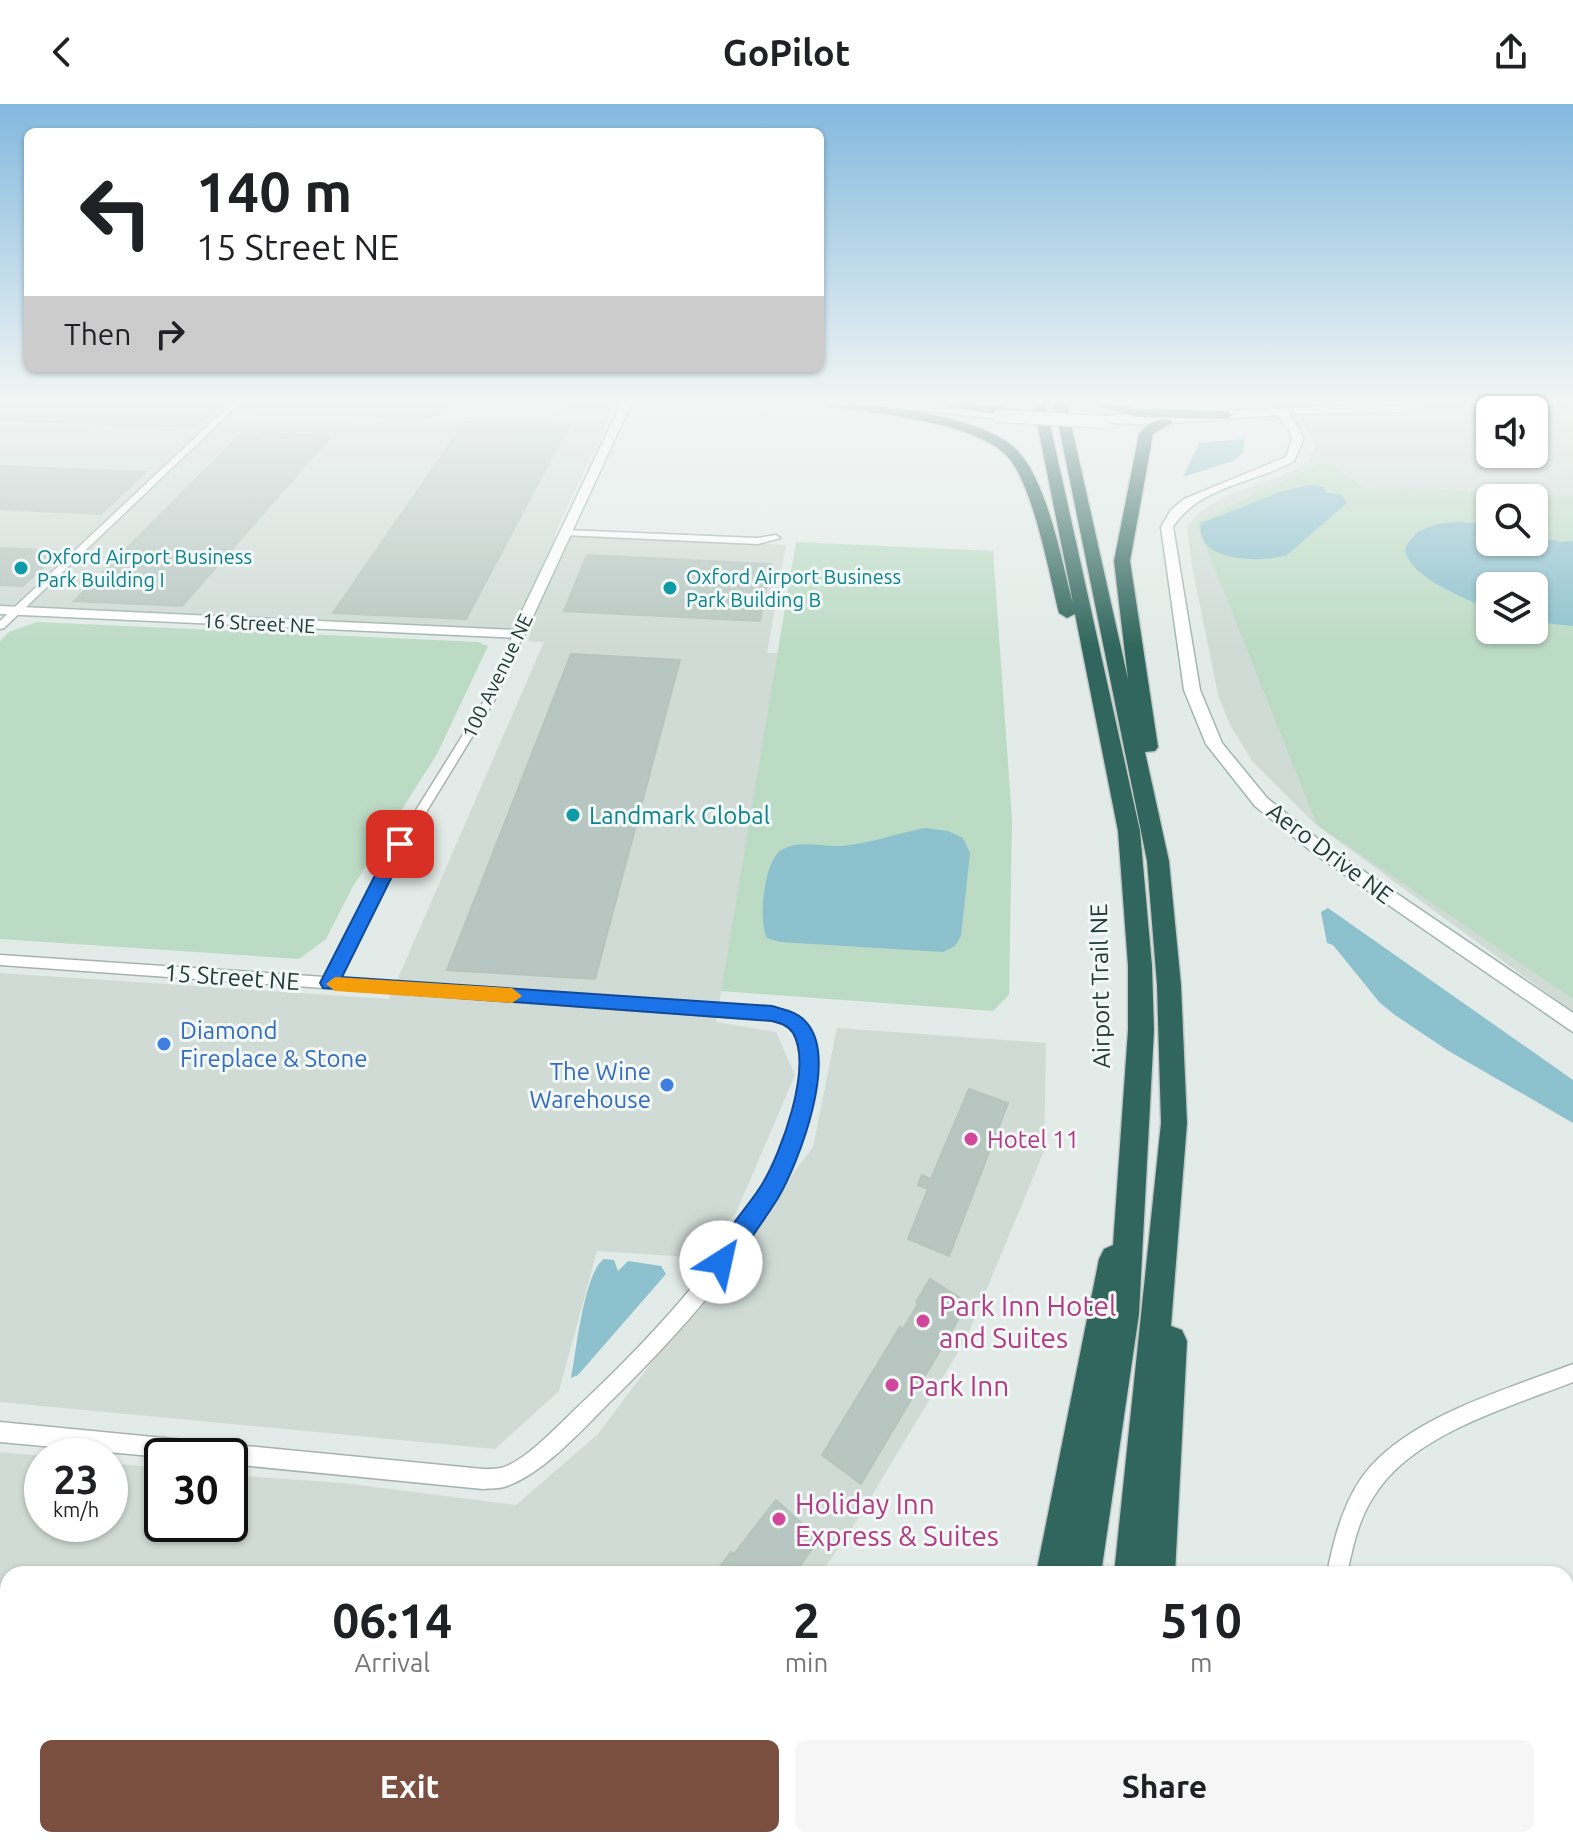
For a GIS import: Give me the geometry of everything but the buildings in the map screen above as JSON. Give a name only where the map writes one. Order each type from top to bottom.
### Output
[{"type":"highway","points":[[1027,483],[1042,521],[1129,831]]},
{"type":"highway","points":[[1050,483],[1059,505]]},
{"type":"highway","name":"Airport Trail NE","points":[[1055,483],[1129,831],[1141,1030],[1124,1314],[1084,1566]]},
{"type":"highway","points":[[1077,483],[1158,861]]},
{"type":"highway","points":[[1136,483],[1122,561],[1127,613],[1148,740],[1169,985],[1174,1123],[1173,1303],[1157,1566]]},
{"type":"highway","points":[[1056,1566],[1113,1270],[1141,1030]]},
{"type":"highway","points":[[1133,1566],[1174,1123]]},
{"type":"street","points":[[0,626],[8,611],[148,483]]},
{"type":"street","name":"100 Avenue NE","points":[[329,983],[386,868],[489,701],[589,483]]},
{"type":"street","name":"Aero Drive NE","points":[[1231,483],[1196,498],[1176,511],[1167,527],[1192,690],[1214,744],[1261,802],[1322,851],[1573,1024]]},
{"type":"street","points":[[566,533],[758,541],[776,538]]},
{"type":"street","name":"16 Street NE","points":[[8,611],[518,635]]},
{"type":"street","name":"15 Street NE","points":[[0,960],[772,1014],[797,1023],[807,1040],[806,1092],[793,1140],[771,1190],[721,1262],[628,1374],[540,1455],[506,1477],[483,1479],[0,1432]]},
{"type":"street","points":[[1339,1566],[1351,1517],[1378,1473],[1415,1441],[1573,1373]]},
{"type":"shaded area","points":[[0,483],[578,483],[554,536],[786,545],[767,653],[778,653],[716,1022],[776,1032],[795,1075],[736,1213],[689,1257],[597,1251],[559,1391],[495,1449],[0,1402],[0,973],[389,999],[544,642],[528,641],[531,631],[0,605]]},
{"type":"shaded area","points":[[1260,483],[1573,483],[1573,1012],[1314,823],[1253,762],[1230,725],[1218,695],[1187,527],[1198,513],[1226,496]]},
{"type":"shaded area","points":[[837,1028],[1046,1043],[1044,1151],[966,1339],[848,1535],[826,1566],[0,1566],[0,1452],[24,1454],[24,1542],[128,1542],[128,1465],[144,1466],[144,1542],[248,1542],[248,1476],[343,1483],[516,1505],[598,1434],[813,1147]]},
{"type":"green space","points":[[1278,483],[1358,483],[1364,487],[1476,492],[1476,556],[1548,556],[1548,495],[1573,496],[1573,999],[1317,825],[1196,522]]},
{"type":"green space","points":[[796,542],[993,551],[1012,820],[1009,995],[993,1011],[721,991]]},
{"type":"green space","points":[[37,622],[478,642],[488,646],[437,754],[352,888],[326,939],[299,959],[0,939],[0,641],[9,632]]},
{"type":"water","points":[[1311,485],[1324,487],[1326,493],[1342,495],[1347,503],[1287,555],[1262,559],[1232,557],[1208,546],[1202,536],[1201,523],[1283,491]]},
{"type":"water","points":[[1476,523],[1476,556],[1548,556],[1548,539],[1573,541],[1573,626],[1548,623],[1548,572],[1476,572],[1476,604],[1440,586],[1417,570],[1405,550],[1409,542],[1420,531],[1443,524]]},
{"type":"water","points":[[925,828],[948,831],[963,838],[970,853],[961,936],[955,946],[943,952],[780,942],[767,938],[763,919],[766,879],[774,857],[780,851],[802,844],[852,845]]},
{"type":"water","points":[[1328,908],[1573,1080],[1573,1123],[1447,1050],[1380,1003],[1333,945],[1327,943],[1321,912]]},
{"type":"water","points":[[604,1259],[614,1260],[618,1271],[628,1261],[661,1266],[666,1274],[578,1375],[571,1378],[586,1296],[597,1267]]},
{"type":"slow traffic","points":[[335,984],[512,996]]},
{"type":"place","name":"Oxford Airport Business Park Building I","points":[[21,568]]},
{"type":"place","name":"Oxford Airport Business Park Building B","points":[[670,588]]},
{"type":"place","name":"Landmark Global","points":[[573,815]]},
{"type":"place","name":"Diamond Fireplace & Stone","points":[[164,1044]]},
{"type":"place","name":"The Wine Warehouse","points":[[667,1085]]},
{"type":"place","name":"Hotel 11","points":[[971,1139]]},
{"type":"place","name":"Park Inn Hotel and Suites","points":[[923,1321]]},
{"type":"place","name":"Park Inn","points":[[892,1385]]},
{"type":"place","name":"Holiday Inn Express & Suites","points":[[779,1519]]},
{"type":"route","points":[[400,844],[329,983],[772,1014],[790,1018],[801,1028],[808,1052],[806,1092],[793,1140],[771,1190],[721,1262]]}]
